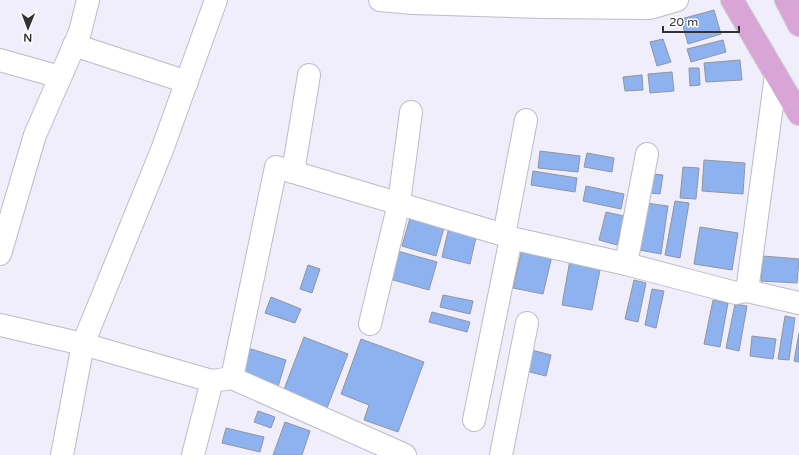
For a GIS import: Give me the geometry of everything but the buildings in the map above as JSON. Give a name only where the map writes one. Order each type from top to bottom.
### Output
[{"type":"main road","points":[[732,0],[799,114]]},
{"type":"main road","points":[[786,0],[799,25]]},
{"type":"street","points":[[0,254],[7,204],[80,32],[88,0]]},
{"type":"street","points":[[62,455],[83,344],[162,150],[216,0]]},
{"type":"street","points":[[380,0],[413,3],[544,7],[650,8],[677,0]]},
{"type":"street","points":[[74,45],[187,82]]},
{"type":"street","points":[[0,60],[60,77]]},
{"type":"street","points":[[293,172],[309,75]]},
{"type":"street","points":[[747,291],[776,75]]},
{"type":"street","points":[[370,324],[399,203],[411,112]]},
{"type":"street","points":[[474,420],[526,120]]},
{"type":"street","points":[[626,264],[647,154]]},
{"type":"street","points":[[193,455],[222,380],[276,167],[507,236],[626,264],[736,293],[747,291],[799,303]]},
{"type":"street","points":[[501,455],[527,323]]},
{"type":"street","points":[[0,325],[83,344],[222,380],[405,455]]}]
